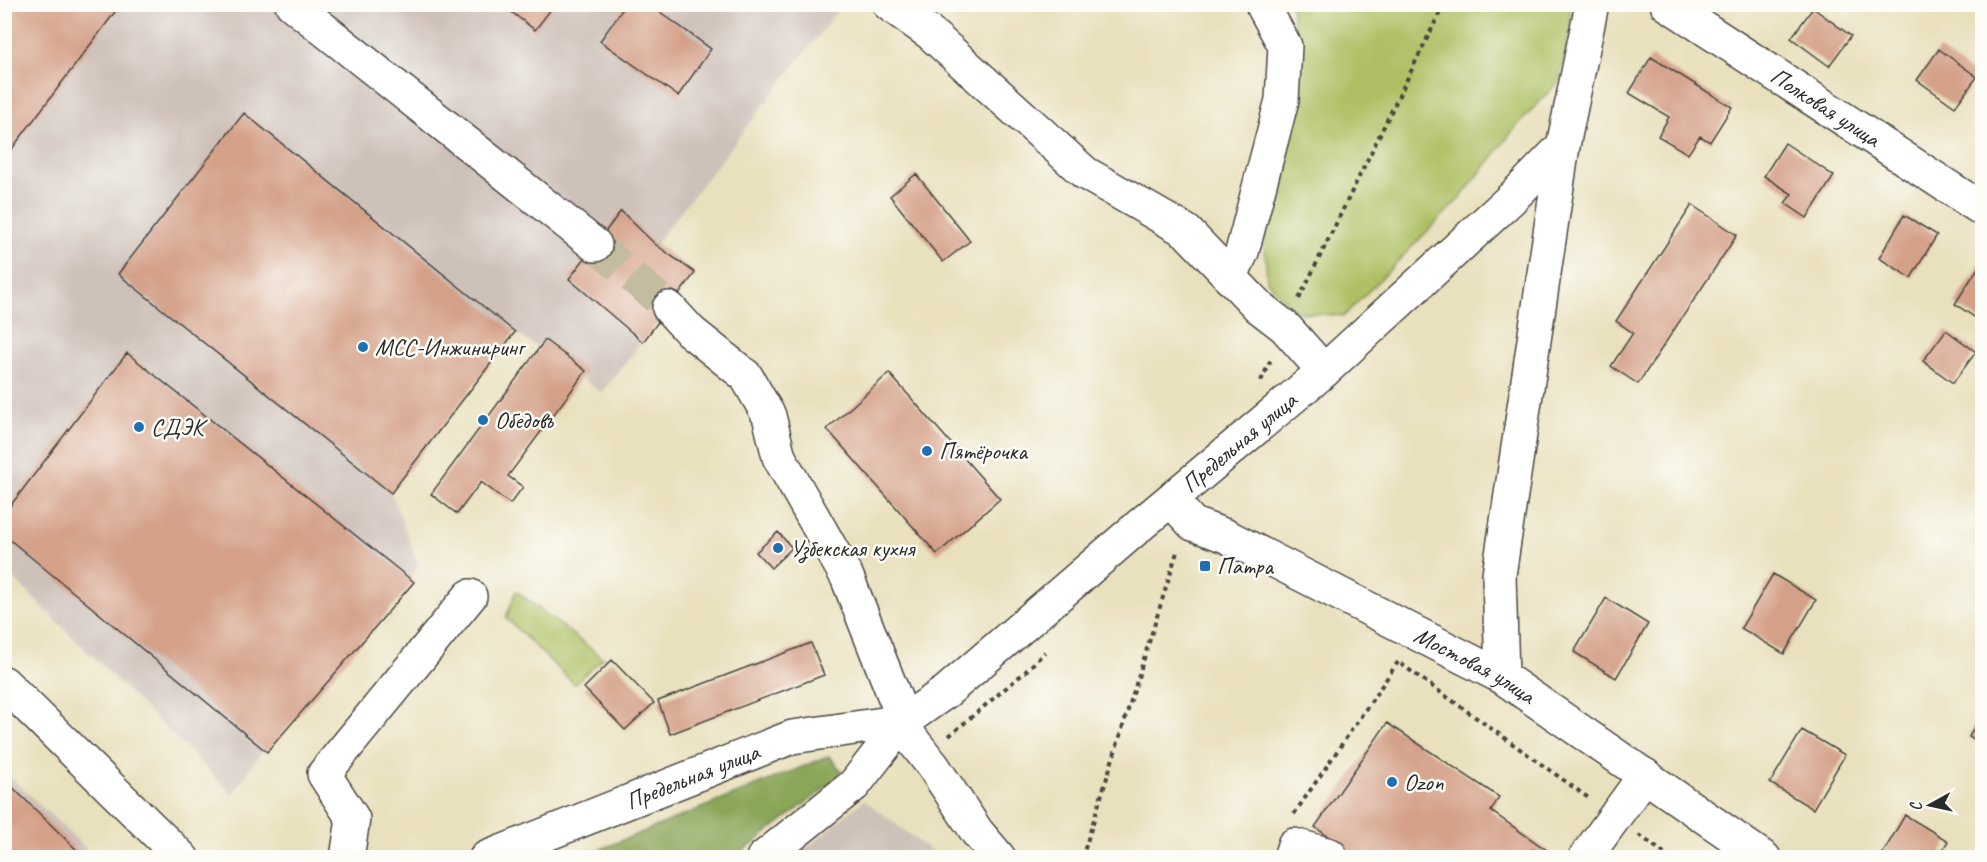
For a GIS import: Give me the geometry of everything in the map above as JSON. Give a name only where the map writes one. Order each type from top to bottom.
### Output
[{"type":"street","points":[[292,4],[595,245]]},
{"type":"street","points":[[889,4],[930,33],[1085,173],[1186,231],[1259,307],[1285,327],[1324,371]]},
{"type":"street","points":[[1230,278],[1242,252],[1282,100],[1285,46],[1262,4]]},
{"type":"street","points":[[1502,677],[1499,575],[1563,146],[1592,4]]},
{"type":"street","name":"Полковая улица","points":[[1667,4],[1983,209]]},
{"type":"street","name":"Предельная улица","points":[[762,858],[854,785],[904,721],[947,692],[1324,371],[1504,206],[1563,146]]},
{"type":"street","points":[[669,308],[690,331],[746,376],[770,416],[779,457],[847,577],[911,738],[933,766],[977,832],[999,858]]},
{"type":"street","name":"Мостовая улица","points":[[1172,500],[1193,524],[1226,536],[1502,677],[1764,858]]},
{"type":"street","points":[[347,858],[353,819],[324,774],[470,596]]},
{"type":"street","points":[[4,683],[182,858]]},
{"type":"street","name":"Предельная улица","points":[[486,858],[792,737],[904,721]]},
{"type":"street","points":[[1585,858],[1645,775]]},
{"type":"street","points":[[1292,851],[1330,855]]},
{"type":"path","points":[[1167,549],[1187,551]]},
{"type":"path","points":[[1082,858],[1177,549]]},
{"type":"path","points":[[933,766],[945,740],[1026,671],[1050,647]]},
{"type":"path","points":[[1389,655],[1671,858]]},
{"type":"path","points":[[1292,851],[1294,813],[1398,662]]},
{"type":"path","points":[[1525,858],[1528,852],[1537,850],[1548,858]]},
{"type":"shaded area","points":[[4,5],[842,5],[656,243],[695,273],[602,393],[515,332],[391,493],[419,566],[254,762],[233,795],[5,570]]},
{"type":"shaded area","points":[[5,772],[95,857],[5,857]]},
{"type":"shaded area","points":[[864,800],[939,857],[796,857]]},
{"type":"green space","points":[[1291,5],[1570,5],[1570,31],[1559,81],[1516,127],[1461,197],[1344,316],[1296,312],[1267,281],[1264,230],[1300,65]]},
{"type":"green space","points":[[516,591],[603,658],[574,684],[506,618]]},
{"type":"green space","points":[[829,756],[844,774],[735,857],[579,858]]},
{"type":"building","points":[[5,4],[121,4],[5,158]]},
{"type":"building","points":[[501,4],[555,4],[535,30]]},
{"type":"building","points":[[626,4],[649,4],[711,49],[678,96],[600,41]]},
{"type":"building","points":[[1813,8],[1851,36],[1829,66],[1791,38]]},
{"type":"building","points":[[1939,49],[1977,77],[1955,107],[1917,80]]},
{"type":"building","points":[[1651,57],[1732,107],[1710,142],[1700,136],[1688,154],[1658,136],[1669,117],[1629,93]]},
{"type":"building","points":[[244,113],[515,332],[391,493],[118,274]]},
{"type":"building","points":[[1785,143],[1834,176],[1807,218],[1785,203],[1792,194],[1764,176]]},
{"type":"building","points":[[916,174],[970,241],[943,262],[890,196]]},
{"type":"building","points":[[1692,205],[1737,235],[1638,384],[1611,366],[1633,333],[1616,321]]},
{"type":"building","points":[[621,211],[655,244],[695,273],[643,342],[569,279]]},
{"type":"building","points":[[1904,215],[1937,235],[1911,278],[1879,258]]},
{"type":"building","points":[[1982,264],[1982,322],[1955,304]]},
{"type":"building","points":[[1946,330],[1976,352],[1953,383],[1923,361]]},
{"type":"building","points":[[545,340],[586,371],[508,476],[523,487],[510,504],[481,482],[457,514],[431,494]]},
{"type":"building","points":[[127,353],[414,582],[267,752],[4,535],[4,514]]},
{"type":"building","points":[[889,373],[1000,499],[937,554],[827,429]]},
{"type":"building","points":[[778,532],[792,548],[771,568],[756,552]]},
{"type":"building","points":[[1773,574],[1816,600],[1784,654],[1741,628]]},
{"type":"building","points":[[1606,598],[1648,624],[1616,678],[1574,652]]},
{"type":"building","points":[[811,643],[824,675],[670,734],[658,701]]},
{"type":"building","points":[[612,660],[654,703],[625,730],[584,688]]},
{"type":"building","points":[[1982,713],[1982,745],[1969,737]]},
{"type":"building","points":[[1387,723],[1499,797],[1491,811],[1558,858],[1329,858],[1332,839],[1315,827]]},
{"type":"building","points":[[1802,730],[1845,755],[1813,809],[1770,783]]},
{"type":"building","points":[[4,779],[85,858],[4,858]]},
{"type":"building","points":[[1905,815],[1948,841],[1938,858],[1880,858]]},
{"type":"tunnel","points":[[595,245],[669,308]]},
{"type":"place","name":"МСС-Инжиниринг","points":[[363,347]]},
{"type":"place","name":"Обедовъ","points":[[483,420]]},
{"type":"place","name":"СДЭК","points":[[139,427]]},
{"type":"place","name":"Пятёрочка","points":[[927,451]]},
{"type":"place","name":"Узбекская кухня","points":[[778,548]]},
{"type":"place","name":"Патра","points":[[1205,566]]},
{"type":"place","name":"Ozon","points":[[1392,782]]}]
